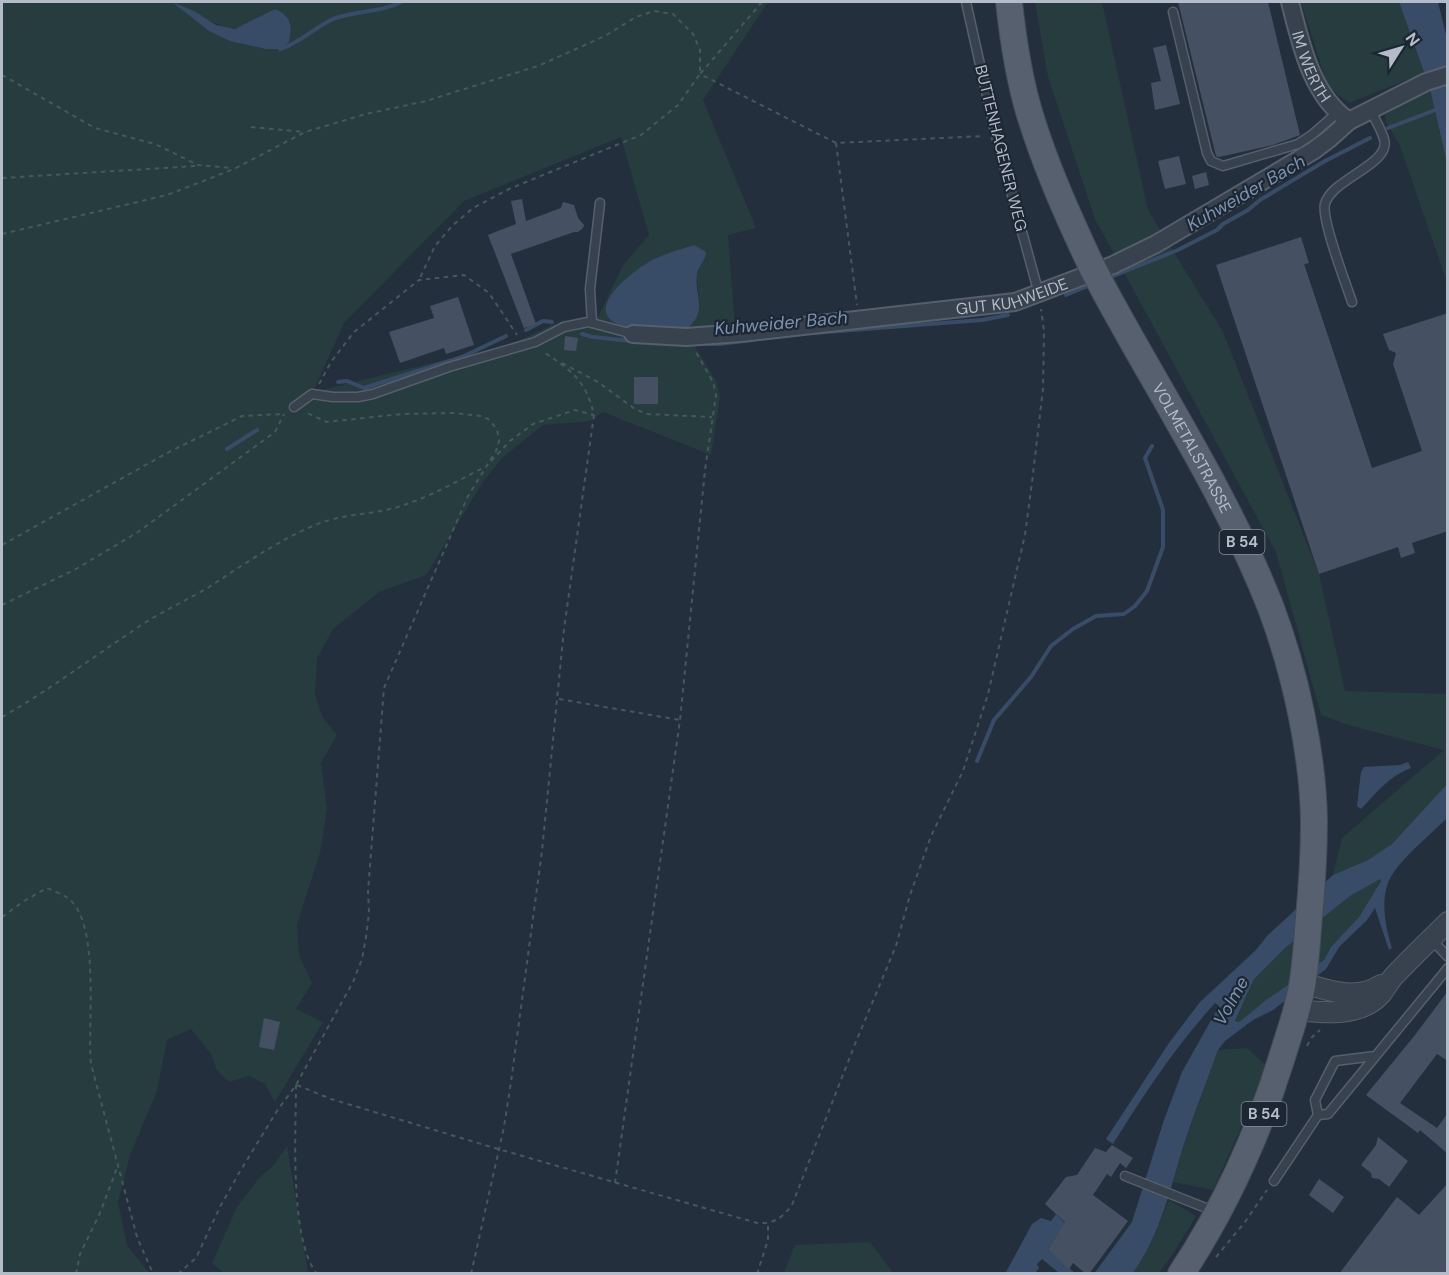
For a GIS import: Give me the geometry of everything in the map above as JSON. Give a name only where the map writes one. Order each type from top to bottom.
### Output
[{"type":"main road","name":"VOLMETALSTRASSE","points":[[1009,2],[1012,35],[1029,114],[1061,202],[1103,288],[1234,523],[1260,580],[1284,644],[1300,711],[1310,772],[1314,821],[1312,884],[1303,984]]},
{"type":"main road","name":"B 54","points":[[1181,1274],[1210,1209],[1249,1150],[1297,1010],[1303,984]]},
{"type":"street","name":"IM WERTH","points":[[1290,2],[1307,61],[1320,90],[1343,117]]},
{"type":"street","name":"GUT KUHWEIDE","points":[[633,334],[686,337],[741,333],[1015,302],[1113,265],[1156,244],[1313,151],[1329,140],[1343,117],[1370,110],[1426,82],[1448,75]]},
{"type":"street","points":[[1297,1010],[1326,1013],[1351,1010],[1373,1000],[1448,922]]},
{"type":"street","points":[[1303,984],[1336,992],[1363,993],[1391,979]]},
{"type":"lane","name":"BUTTENHAGENER WEG","points":[[966,2],[996,136],[1040,294]]},
{"type":"lane","points":[[1173,12],[1207,153],[1211,161],[1223,166],[1298,144],[1343,117]]},
{"type":"lane","points":[[1352,302],[1331,237],[1324,206],[1328,196],[1335,188],[1376,160],[1384,148],[1385,141],[1370,110]]},
{"type":"lane","points":[[592,323],[590,289],[600,204]]},
{"type":"lane","points":[[294,407],[312,394],[358,397],[535,342],[564,327],[592,323],[633,334]]},
{"type":"lane","points":[[1431,939],[1448,957]]},
{"type":"lane","points":[[1318,1115],[1328,1113],[1448,968]]},
{"type":"lane","points":[[1274,1181],[1318,1115],[1315,1100],[1335,1061],[1375,1056]]},
{"type":"lane","points":[[1125,1176],[1210,1209]]},
{"type":"path","points":[[312,394],[331,362],[354,332],[419,280],[435,246],[452,226],[473,208],[509,189],[641,135],[678,105],[700,74],[762,2]]},
{"type":"path","points":[[2,234],[167,195],[234,169],[305,132],[366,114],[426,101],[538,66],[605,36],[636,16],[654,11],[673,14],[693,33],[700,50],[700,74]]},
{"type":"path","points":[[700,74],[836,142],[996,136]]},
{"type":"path","points":[[2,75],[95,128],[155,144],[198,165]]},
{"type":"path","points":[[251,128],[305,132]]},
{"type":"path","points":[[836,142],[860,320]]},
{"type":"path","points":[[2,178],[198,165],[234,169]]},
{"type":"path","points":[[419,280],[464,275],[489,294],[524,345]]},
{"type":"path","points":[[296,1085],[331,1099],[498,1149],[757,1222],[768,1224],[782,1217],[792,1205],[896,946],[910,895],[931,836],[963,771],[988,694],[1025,536],[1043,389],[1044,331],[1040,294]]},
{"type":"path","points":[[615,1183],[680,720],[705,470],[716,395],[706,367],[686,337]]},
{"type":"path","points":[[471,1274],[509,1100],[542,851],[559,699],[564,629],[594,415],[590,396],[581,383],[540,350],[535,342]]},
{"type":"path","points":[[556,361],[598,382],[635,409],[647,414],[713,417]]},
{"type":"path","points":[[2,604],[76,569],[138,532],[275,432],[284,414],[294,407],[327,422],[402,414],[455,412],[481,416],[493,423],[497,429],[499,441],[496,451],[468,496],[384,688],[368,891],[369,913],[362,959],[353,982],[296,1085],[277,1110],[220,1207],[196,1258],[177,1274]]},
{"type":"path","points":[[2,717],[48,690],[135,629],[252,559],[314,526],[341,516],[392,508],[431,495],[485,467],[510,441],[532,424],[575,410],[594,415]]},
{"type":"path","points":[[2,545],[169,452],[242,416],[284,414]]},
{"type":"path","points":[[559,699],[680,720]]},
{"type":"path","points":[[2,917],[47,888],[68,898],[76,906],[83,921],[89,942],[91,1064],[137,1238],[151,1269],[158,1274]]},
{"type":"path","points":[[296,1085],[295,1173],[298,1209],[304,1245],[317,1274]]},
{"type":"path","points":[[76,1274],[80,1254],[100,1213],[118,1167]]},
{"type":"path","points":[[1210,1265],[1274,1181]]},
{"type":"path","points":[[757,1274],[768,1240],[768,1224]]},
{"type":"green space","points":[[2,2],[768,2],[703,100],[756,228],[728,235],[735,326],[692,341],[717,383],[720,397],[711,455],[603,412],[590,421],[543,425],[503,457],[483,482],[426,575],[379,592],[333,629],[317,658],[315,695],[323,718],[337,735],[321,763],[327,809],[320,853],[297,924],[299,955],[312,983],[296,1009],[323,1022],[275,1102],[265,1084],[249,1076],[229,1082],[217,1070],[211,1054],[191,1029],[167,1040],[157,1091],[130,1155],[118,1202],[127,1245],[149,1273],[2,1274]],"holes":[[[175,3],[230,28],[246,25],[275,9],[290,22],[289,42],[209,31]],[[621,137],[649,235],[623,265],[598,317],[561,321],[511,344],[313,392],[344,323],[464,201]],[[693,245],[706,252],[697,274],[698,315],[625,279],[654,259]]]},
{"type":"green space","points":[[1035,2],[1102,2],[1148,210],[1223,332],[1319,574],[1345,691],[1447,694],[1447,784],[1392,844],[1368,860],[1333,875],[1342,838],[1444,750],[1348,725],[1321,715],[1276,552],[1095,219],[1048,77]]},
{"type":"green space","points":[[1301,2],[1399,2],[1424,73],[1349,103],[1328,87]]},
{"type":"green space","points":[[1430,89],[1447,163],[1447,282],[1400,146],[1386,121],[1386,114]]},
{"type":"green space","points":[[1379,879],[1381,880],[1359,917],[1331,947],[1324,960],[1266,1000],[1239,1022],[1235,1022],[1254,979],[1285,948],[1350,896]]},
{"type":"green space","points":[[1247,1048],[1268,1067],[1213,1190],[1173,1182],[1218,1050]]},
{"type":"green space","points":[[287,1146],[308,1273],[230,1274],[223,1272],[212,1263],[237,1207]]},
{"type":"green space","points":[[1169,1200],[1196,1216],[1159,1273],[1133,1274],[1152,1241]]},
{"type":"green space","points":[[870,1242],[893,1273],[784,1273],[795,1245]]},
{"type":"water","points":[[172,2],[194,11],[216,25],[235,29],[275,9],[285,15],[290,22],[289,42],[280,49],[266,49],[230,41],[209,31]]},
{"type":"water","points":[[1399,2],[1438,2],[1447,39],[1447,163],[1430,89]]},
{"type":"water","points":[[694,245],[706,252],[697,274],[699,309],[694,322],[687,329],[630,328],[610,319],[606,311],[608,301],[624,281],[654,259]]},
{"type":"water","points":[[1408,762],[1411,768],[1389,780],[1361,809],[1357,806],[1361,772],[1364,767],[1400,765]]},
{"type":"water","name":"Volme","points":[[1447,784],[1447,818],[1403,861],[1388,883],[1384,911],[1392,948],[1389,950],[1375,908],[1367,920],[1339,947],[1326,969],[1273,1010],[1253,1020],[1225,1041],[1218,1050],[1185,1141],[1158,1226],[1143,1257],[1133,1273],[1094,1274],[1132,1222],[1164,1120],[1182,1072],[1219,1006],[1215,1003],[1174,1053],[1113,1144],[1106,1139],[1169,1043],[1200,1002],[1333,875],[1368,860],[1392,844]],"holes":[[[1380,879],[1381,881],[1359,917],[1331,947],[1324,960],[1266,1000],[1239,1022],[1235,1021],[1254,979],[1285,948],[1350,896]]]},
{"type":"water","points":[[1056,1214],[1065,1223],[1048,1250],[1075,1273],[1059,1273],[1042,1259],[1037,1264],[1039,1268],[1035,1273],[1005,1274],[1032,1224],[1041,1218],[1051,1221]]},
{"type":"building","points":[[1178,2],[1268,2],[1300,135],[1273,145],[1216,156]]},
{"type":"building","points":[[1166,45],[1180,104],[1155,110],[1151,83],[1161,81],[1153,48]]},
{"type":"building","points":[[1179,156],[1186,184],[1165,189],[1158,161]]},
{"type":"building","points":[[1206,172],[1209,185],[1195,189],[1192,176]]},
{"type":"building","points":[[522,199],[526,221],[561,208],[563,202],[574,205],[578,218],[584,225],[578,232],[511,254],[536,324],[524,328],[488,235],[516,224],[511,201]]},
{"type":"building","points":[[1301,237],[1309,263],[1304,264],[1372,468],[1422,451],[1393,364],[1396,353],[1389,350],[1383,334],[1448,313],[1448,531],[1412,543],[1415,553],[1401,558],[1398,547],[1319,574],[1216,265]]},
{"type":"building","points":[[458,297],[474,345],[446,354],[444,348],[400,363],[389,332],[434,318],[430,306]]},
{"type":"building","points":[[565,336],[578,338],[576,351],[564,350]]},
{"type":"building","points":[[634,377],[658,377],[658,404],[634,404]]},
{"type":"building","points":[[1448,991],[1448,1061],[1437,1054],[1400,1103],[1437,1128],[1448,1113],[1448,1154],[1420,1130],[1418,1133],[1366,1095]]},
{"type":"building","points":[[264,1018],[280,1022],[274,1050],[259,1047]]},
{"type":"building","points":[[1378,1137],[1408,1161],[1389,1187],[1379,1179],[1372,1178],[1371,1173],[1361,1165],[1376,1145]]},
{"type":"building","points":[[1112,1145],[1133,1158],[1126,1168],[1120,1163],[1111,1177],[1107,1174],[1093,1195],[1128,1221],[1089,1274],[1086,1274],[1073,1263],[1069,1269],[1048,1250],[1065,1222],[1045,1204],[1066,1177],[1077,1175],[1095,1148],[1106,1152]]},
{"type":"building","points":[[1319,1179],[1344,1197],[1333,1213],[1309,1195]]},
{"type":"building","points":[[1448,1183],[1448,1274],[1339,1274],[1397,1197],[1419,1215]]},
{"type":"waterway","points":[[280,49],[333,19],[385,8],[401,2]]},
{"type":"waterway","name":"Kuhweider Bach","points":[[1388,128],[1438,109]]},
{"type":"waterway","name":"Kuhweider Bach","points":[[1108,278],[1178,250],[1217,230],[1260,200],[1325,161],[1370,138]]},
{"type":"waterway","name":"Kuhweider Bach","points":[[1066,295],[1090,285]]},
{"type":"waterway","name":"Kuhweider Bach","points":[[813,333],[982,320],[1008,315]]},
{"type":"waterway","name":"Kuhweider Bach","points":[[526,330],[543,321],[552,322]]},
{"type":"waterway","name":"Kuhweider Bach","points":[[582,334],[631,341]]},
{"type":"waterway","name":"Kuhweider Bach","points":[[338,382],[347,381],[364,388],[462,357],[506,336]]},
{"type":"waterway","name":"Kuhweider Bach","points":[[703,344],[752,340]]},
{"type":"waterway","name":"Kuhweider Bach","points":[[227,449],[257,430]]},
{"type":"waterway","points":[[977,761],[994,720],[1031,677],[1051,646],[1073,629],[1096,616],[1124,614],[1135,606],[1147,591],[1163,547],[1163,510],[1145,458],[1152,446]]}]
